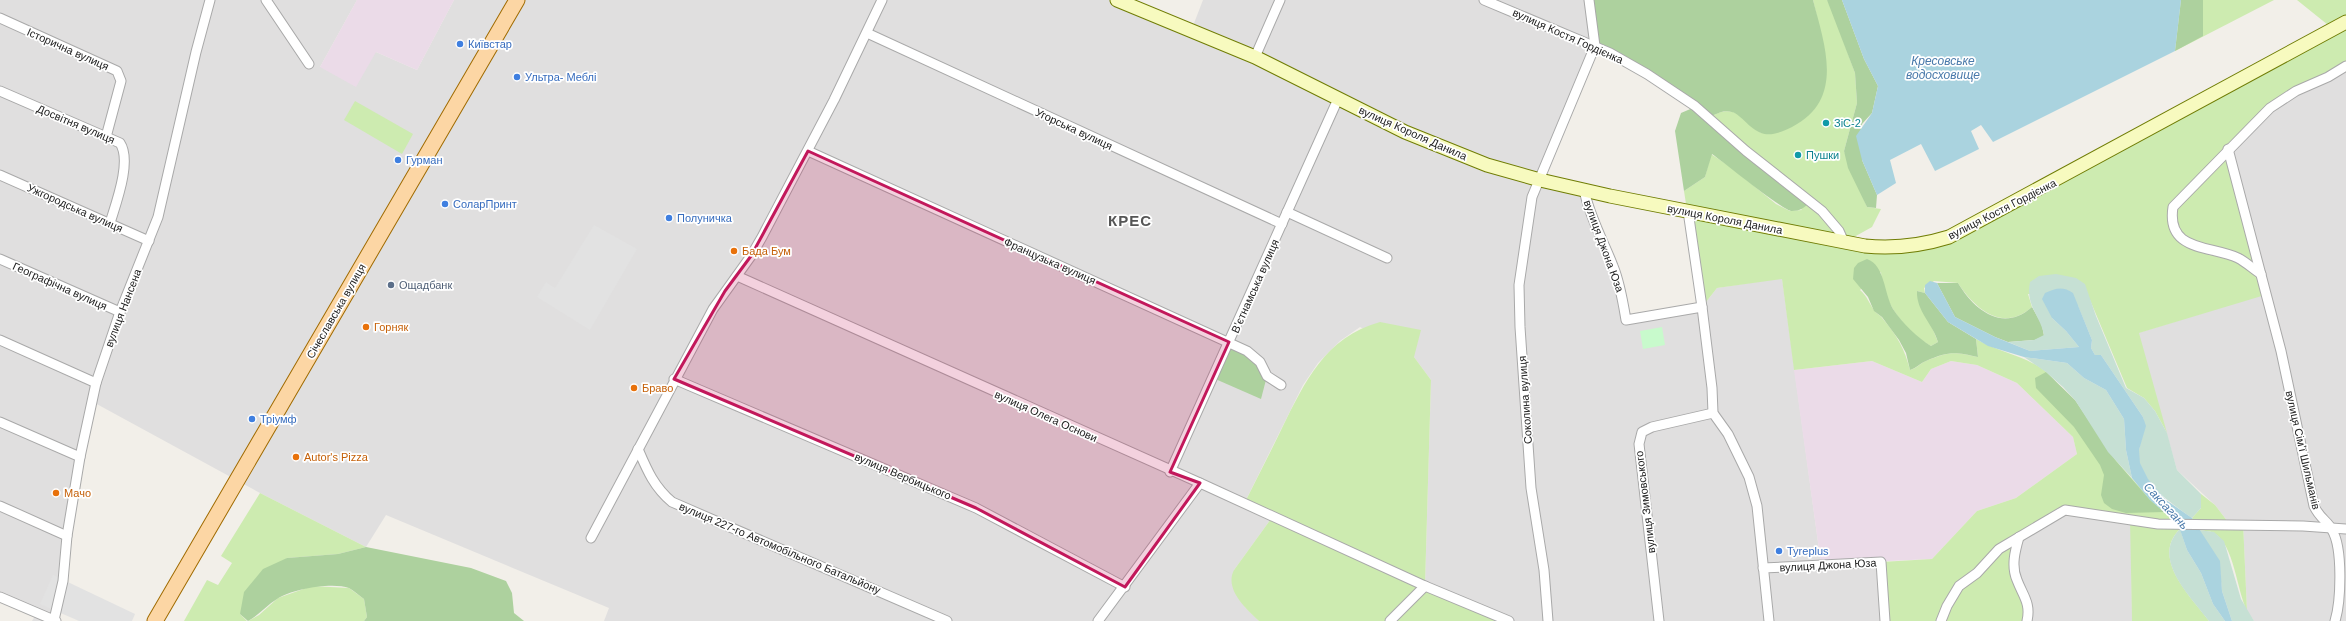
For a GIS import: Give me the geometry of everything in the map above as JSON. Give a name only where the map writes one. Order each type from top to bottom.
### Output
[{"type":"main road","name":"Січеславська вулиця","points":[[155,621],[517,0]]},
{"type":"main road","name":"вулиця Короля Данила","points":[[1117,0],[1255,58],[1439,148],[1487,165],[1540,180],[1584,190],[1844,242]]},
{"type":"main road","name":"вулиця Костя Гордієнка","points":[[1844,242],[1886,248],[1906,247],[1948,238],[2346,22]]},
{"type":"street","name":"вулиця Нансена","points":[[55,621],[63,581],[67,536],[80,457],[96,383],[120,312],[158,217],[196,52],[210,0]]},
{"type":"street","points":[[266,0],[309,64]]},
{"type":"street","points":[[591,538],[674,379],[713,309],[751,256],[808,151],[882,0]]},
{"type":"street","points":[[1255,58],[1280,0]]},
{"type":"street","name":"вулиця Костя Гордієнка","points":[[1484,0],[1595,46],[1647,74],[1695,106],[1746,151],[1822,211],[1839,231],[1844,242]]},
{"type":"street","points":[[1589,0],[1595,46]]},
{"type":"street","name":"Історична вулиця","points":[[0,18],[117,71],[121,81],[106,137]]},
{"type":"street","name":"Угорська вулиця","points":[[867,33],[1282,224]]},
{"type":"street","name":"Соколина вулиця","points":[[1548,621],[1545,577],[1531,488],[1520,327],[1519,285],[1528,213],[1532,197],[1595,46]]},
{"type":"street","points":[[2261,274],[2236,257],[2191,244],[2181,238],[2172,225],[2172,214],[2175,202],[2270,108],[2296,91],[2328,77],[2346,66]]},
{"type":"street","name":"Досвітня вулиця","points":[[0,91],[120,143],[124,153],[122,182],[110,223]]},
{"type":"street","name":"Вʼєтнамська вулиця","points":[[1170,472],[1338,99]]},
{"type":"street","name":"вулиця Сімʼї Шильманів","points":[[2228,149],[2281,351],[2314,506],[2318,516],[2332,529]]},
{"type":"street","name":"Французька вулиця","points":[[808,151],[1229,342],[1247,351],[1260,362],[1267,376],[1281,385]]},
{"type":"street","name":"Ужгородська вулиця","points":[[0,175],[149,241]]},
{"type":"street","name":"вулиця Джона Юза","points":[[1584,190],[1589,212],[1613,266],[1626,320],[1702,307]]},
{"type":"street","points":[[1288,212],[1387,258]]},
{"type":"street","points":[[1688,212],[1702,307],[1712,388],[1713,413]]},
{"type":"street","name":"Географічна вулиця","points":[[0,259],[120,312]]},
{"type":"street","name":"вулиця Олега Основи","points":[[737,276],[1170,472],[1200,483],[1425,586],[1509,621]]},
{"type":"street","points":[[0,340],[96,383]]},
{"type":"street","name":"вулиця Вербицького","points":[[674,379],[976,508],[1125,587]]},
{"type":"street","name":"вулиця Джона Юза","points":[[1713,413],[1728,434],[1749,477],[1757,506],[1769,621]]},
{"type":"street","name":"вулиця Зимовського","points":[[1659,621],[1639,444],[1642,432],[1652,426],[1713,413]]},
{"type":"street","points":[[0,422],[80,457]]},
{"type":"street","name":"вулиця 227-го Автомобільного Батальйону","points":[[638,449],[648,473],[659,491],[672,502],[947,621]]},
{"type":"street","points":[[1098,621],[1125,587],[1200,483]]},
{"type":"street","points":[[0,506],[67,536]]},
{"type":"street","points":[[1941,621],[1947,606],[1959,586],[1977,573],[2003,545],[2019,538],[2065,510],[2158,524],[2310,526],[2346,530]]},
{"type":"street","points":[[2332,529],[2340,584],[2335,621]]},
{"type":"street","points":[[2019,538],[2014,553],[2014,567],[2016,580],[2029,606],[2027,621]]},
{"type":"street","name":"вулиця Джона Юза","points":[[1763,568],[1881,562],[1885,621]]},
{"type":"street","points":[[1390,621],[1425,586]]},
{"type":"street","points":[[0,597],[35,617],[55,621]]},
{"type":"highlighted area","points":[[808,151],[1229,342],[1170,472],[1200,483],[1125,587],[976,508],[674,379],[725,291],[751,256]]},
{"type":"shaded area","points":[[0,0],[357,0],[320,67],[376,52],[417,70],[454,0],[1117,0],[1191,31],[1203,0],[1589,0],[1595,46],[1540,180],[1584,190],[1606,250],[1626,320],[1702,307],[1717,288],[1782,278],[1821,564],[1881,562],[1885,621],[1509,621],[1425,586],[1431,380],[1414,357],[1360,327],[1340,341],[1318,363],[1303,385],[1245,502],[1273,516],[1234,570],[1245,607],[1259,621],[604,621],[609,608],[386,515],[366,547],[260,493],[93,402],[56,621],[32,621],[37,613],[0,597]]},
{"type":"shaded area","points":[[357,0],[454,0],[417,70],[376,52],[356,87],[320,67]]},
{"type":"shaded area","points":[[2346,66],[2346,621],[2254,621],[2247,611],[2243,523],[2228,522],[2215,505],[2177,470],[2138,333],[2265,294],[2228,149],[2270,108]]},
{"type":"shaded area","points":[[594,225],[637,249],[590,330],[537,297],[546,282],[555,288]]},
{"type":"shaded area","points":[[1872,361],[1922,382],[1931,369],[1951,361],[1977,365],[2017,383],[2073,437],[2077,454],[2016,498],[1977,511],[1932,559],[1821,564],[1794,370]]},
{"type":"shaded area","points":[[2065,510],[2131,519],[2132,621],[2027,621],[2016,580],[2019,537]]},
{"type":"shaded area","points":[[53,575],[135,614],[132,621],[79,621],[40,604]]},
{"type":"green space","points":[[1589,0],[1813,0],[1826,53],[1827,71],[1825,87],[1819,102],[1809,116],[1789,129],[1769,134],[1761,133],[1754,129],[1738,115],[1732,112],[1726,111],[1709,118],[1810,202],[1800,210],[1792,211],[1787,209],[1712,154],[1705,177],[1684,191],[1675,131],[1681,113],[1695,107],[1595,46]]},
{"type":"green space","points":[[1813,0],[1827,0],[1830,4],[1855,73],[1857,103],[1844,151],[1867,207],[1881,209],[1872,227],[1845,242],[1923,245],[2333,29],[2297,0],[2346,0],[2346,66],[2296,91],[2228,149],[2265,295],[2139,333],[2167,433],[2155,411],[2144,398],[2127,388],[2090,300],[2028,294],[2032,307],[2011,318],[2000,318],[1981,309],[1965,293],[1958,283],[1934,281],[1924,288],[1925,293],[1917,291],[1938,342],[1931,346],[1913,333],[1897,315],[1886,294],[1882,283],[1881,272],[1860,290],[1896,337],[1906,356],[1910,370],[1924,362],[1952,353],[1978,357],[1976,339],[2020,357],[2045,371],[2061,388],[2086,423],[2118,463],[2153,501],[2178,524],[2180,529],[2172,540],[2169,552],[2171,565],[2176,577],[2184,589],[2209,621],[2132,621],[2130,519],[2071,510],[2019,538],[2015,553],[2027,621],[1885,621],[1881,562],[1932,559],[1977,511],[2016,498],[2077,454],[2073,437],[2017,383],[1977,365],[1951,361],[1931,369],[1922,382],[1872,361],[1794,370],[1782,279],[1717,288],[1702,307],[1684,191],[1705,177],[1711,154],[1732,168],[1776,204],[1790,211],[1802,210],[1709,118],[1725,111],[1731,112],[1743,117],[1761,133],[1817,17]]},
{"type":"green space","points":[[1827,0],[1842,0],[1864,59],[1878,86],[1872,113],[1862,124],[1862,160],[1877,195],[1876,208],[1867,207],[1848,168],[1844,151],[1857,103],[1855,73]]},
{"type":"green space","points":[[2181,0],[2274,0],[2175,51]]},
{"type":"green space","points":[[2181,0],[2203,0],[2203,36],[2175,51]]},
{"type":"green space","points":[[355,101],[413,134],[402,154],[344,120]]},
{"type":"green space","points":[[1867,259],[1873,262],[1881,274],[1893,309],[1901,320],[1926,343],[1931,346],[1938,342],[1936,335],[1919,305],[1917,291],[1925,293],[1948,322],[1976,339],[1978,357],[1958,353],[1946,354],[1924,362],[1910,370],[1906,353],[1899,340],[1882,317],[1874,311],[1868,297],[1853,279],[1854,268],[1858,263]]},
{"type":"green space","points":[[2056,274],[2076,278],[2085,284],[2096,316],[2126,388],[2144,398],[2155,411],[2167,433],[2177,470],[2201,494],[2201,508],[2192,518],[2165,498],[2148,481],[2139,461],[2139,450],[2144,430],[2143,417],[2101,355],[2095,355],[2091,348],[2092,340],[2078,306],[2052,318],[2066,331],[2079,347],[2030,351],[2008,342],[2034,340],[2044,335],[2031,304],[2029,290],[2030,282],[2039,276]]},
{"type":"green space","points":[[1937,283],[1958,283],[1972,302],[1990,315],[2000,318],[2010,318],[2021,315],[2032,307],[2042,325],[2044,336],[2035,340],[2008,342],[1995,337],[1955,317]]},
{"type":"green space","points":[[1380,322],[1421,330],[1414,357],[1431,380],[1425,585],[1509,621],[1259,621],[1243,605],[1234,591],[1232,577],[1234,570],[1273,516],[1245,502],[1299,394],[1319,363],[1331,350],[1345,338],[1361,329]]},
{"type":"green space","points":[[1662,327],[1665,345],[1643,349],[1640,331]]},
{"type":"green space","points":[[1229,342],[1247,351],[1267,376],[1261,399],[1213,378]]},
{"type":"green space","points":[[2024,357],[2067,363],[2084,378],[2106,390],[2124,419],[2126,450],[2132,478],[2108,452],[2075,400],[2046,372]]},
{"type":"green space","points":[[2046,372],[2075,400],[2116,461],[2150,500],[2164,512],[2126,513],[2112,509],[2104,503],[2101,495],[2104,475],[2100,465],[2074,427],[2036,388],[2035,378]]},
{"type":"green space","points":[[260,493],[366,547],[338,554],[287,558],[240,614],[247,621],[184,621],[207,580],[218,585],[232,563],[221,556]]},
{"type":"green space","points":[[2201,494],[2215,505],[2228,522],[2243,522],[2247,611],[2231,557],[2226,547],[2221,539],[2214,533],[2199,530],[2192,518],[2201,508]]},
{"type":"green space","points":[[2180,529],[2187,550],[2201,573],[2213,604],[2225,621],[2209,621],[2176,577],[2171,565],[2169,552],[2172,540]]},
{"type":"green space","points":[[2199,530],[2214,532],[2224,541],[2241,599],[2254,621],[2232,621],[2222,591],[2219,561]]},
{"type":"green space","points":[[366,547],[471,568],[506,581],[512,593],[514,613],[524,621],[364,621],[367,617],[364,599],[349,588],[342,586],[323,586],[292,592],[273,601],[248,621],[240,614],[244,592],[263,569],[287,558],[338,554]]},
{"type":"green space","points":[[312,586],[349,588],[364,599],[367,617],[364,621],[248,621],[259,615],[278,598]]},
{"type":"water","name":"Кресовське водосховище","points":[[1842,0],[2181,0],[2175,51],[1993,142],[1981,125],[1971,131],[1979,149],[1935,171],[1921,144],[1890,160],[1896,183],[1877,195],[1862,160],[1856,136],[1872,113],[1878,86],[1864,59]]},
{"type":"water","name":"Саксагань","points":[[1930,281],[1937,283],[1955,317],[1995,337],[2030,351],[2079,347],[2066,331],[2052,318],[2042,299],[2045,293],[2056,289],[2066,289],[2073,293],[2092,340],[2091,348],[2095,355],[2101,355],[2143,417],[2146,426],[2139,450],[2140,463],[2148,479],[2166,500],[2192,518],[2220,561],[2222,591],[2232,621],[2225,621],[2213,604],[2201,573],[2187,550],[2178,524],[2150,500],[2132,478],[2126,450],[2124,419],[2106,390],[2084,378],[2067,363],[2024,357],[1988,346],[1948,322],[1925,293],[1925,285]]},
{"type":"place","name":"Київстар","points":[[460,44]]},
{"type":"place","name":"Ультра- Меблі","points":[[517,77]]},
{"type":"place","name":"ЗіС-2","points":[[1826,123]]},
{"type":"place","name":"Пушки","points":[[1798,155]]},
{"type":"place","name":"Гурман","points":[[398,160]]},
{"type":"place","name":"СоларПринт","points":[[445,204]]},
{"type":"place","name":"Полуничка","points":[[669,218]]},
{"type":"place","name":"Бада Бум","points":[[734,251]]},
{"type":"place","name":"Ощадбанк","points":[[391,285]]},
{"type":"place","name":"Горняк","points":[[366,327]]},
{"type":"place","name":"Браво","points":[[634,388]]},
{"type":"place","name":"Тріумф","points":[[252,419]]},
{"type":"place","name":"Autor's Pizza","points":[[296,457]]},
{"type":"place","name":"Мачо","points":[[56,493]]},
{"type":"place","name":"Tyreplus","points":[[1779,551]]},
{"type":"district","name":"КРЕС","points":[[1130,221]]}]
